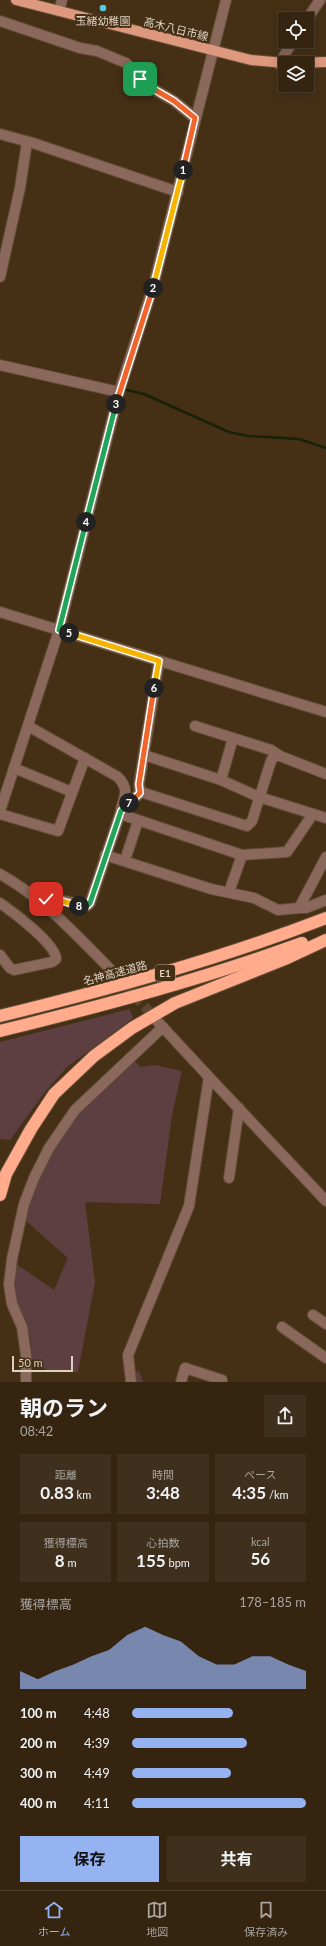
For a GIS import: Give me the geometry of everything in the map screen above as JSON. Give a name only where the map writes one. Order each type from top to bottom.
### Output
[{"type":"highway","name":"名神高速道路","points":[[0,1016],[159,975],[241,949],[326,918]]},
{"type":"highway","name":"E1","points":[[0,1031],[164,989],[246,963],[326,934]]},
{"type":"highway","points":[[0,1195],[6,1174],[31,1129],[54,1094],[94,1056],[132,1028],[175,1003],[285,959],[326,940]]},
{"type":"main road","name":"高木八日市線","points":[[16,0],[213,51],[251,60],[278,63]]},
{"type":"main road","points":[[314,63],[325,63]]},
{"type":"street","points":[[59,11],[62,0]]},
{"type":"street","points":[[0,811],[59,630],[119,392],[153,288],[226,0]]},
{"type":"street","points":[[312,12],[320,0]]},
{"type":"street","points":[[0,20],[80,48],[97,51],[126,63],[150,87],[174,101],[195,118]]},
{"type":"street","points":[[0,134],[178,192]]},
{"type":"street","points":[[0,277],[20,188],[27,142]]},
{"type":"street","points":[[0,365],[119,392]]},
{"type":"street","points":[[0,612],[326,712]]},
{"type":"street","points":[[140,793],[139,784],[159,661]]},
{"type":"street","points":[[28,726],[122,781],[127,791],[90,903],[87,906],[52,898],[46,899],[43,902]]},
{"type":"street","points":[[195,726],[272,750],[280,756],[326,774]]},
{"type":"street","points":[[221,780],[233,738]]},
{"type":"street","points":[[144,755],[221,780],[259,797],[326,818]]},
{"type":"street","points":[[120,812],[140,793],[144,793],[246,826],[252,822],[271,760],[274,756],[280,756]]},
{"type":"street","points":[[0,814],[58,831],[85,758]]},
{"type":"street","points":[[14,768],[72,792]]},
{"type":"street","points":[[120,812],[138,821],[242,855],[286,852],[313,814]]},
{"type":"street","points":[[127,854],[138,821]]},
{"type":"street","points":[[105,854],[195,884],[254,898],[278,910],[306,908],[326,900]]},
{"type":"street","points":[[229,892],[242,855]]},
{"type":"street","points":[[299,908],[326,857]]},
{"type":"street","points":[[0,874],[19,884],[43,902],[114,973]]},
{"type":"street","points":[[0,904],[32,927],[50,946],[56,955],[56,959],[52,962],[14,970],[10,968],[0,955]]},
{"type":"street","points":[[26,1382],[26,1356],[22,1327],[12,1304],[10,1285],[12,1259],[24,1204],[34,1178],[49,1148],[75,1110],[160,1024],[326,1200]]},
{"type":"street","points":[[130,1382],[128,1355],[189,1206],[209,1077]]},
{"type":"street","points":[[229,1178],[239,1108]]},
{"type":"street","points":[[313,1315],[326,1324]]},
{"type":"street","points":[[282,1327],[326,1358]]},
{"type":"street","points":[[180,1382],[184,1368],[222,1380],[222,1382]]},
{"type":"shaded area","points":[[130,1009],[133,1018],[67,1067],[45,1092],[10,1140],[0,1139],[0,1042]]},
{"type":"shaded area","points":[[133,1060],[141,1067],[155,1065],[182,1071],[172,1115],[160,1204],[85,1202],[95,1282],[78,1372],[48,1372],[32,1359],[30,1338],[15,1302],[16,1264],[54,1290],[68,1258],[25,1220],[26,1209],[51,1150],[79,1110]]},
{"type":"shaded area","points":[[139,1371],[143,1382],[135,1382],[134,1372]]},
{"type":"waterway","points":[[123,389],[144,394],[229,432],[248,436],[299,439],[326,448]]},
{"type":"tunnel","points":[[114,973],[157,1020]]},
{"type":"place","name":"玉緒幼稚園","points":[[103,8]]},
{"type":"route","points":[[46,899],[52,898],[82,906],[87,906],[90,903],[105,854],[121,811],[140,793],[139,784],[159,661],[59,630],[119,392],[153,288],[178,192],[195,118],[174,101],[150,87],[140,79]]}]
